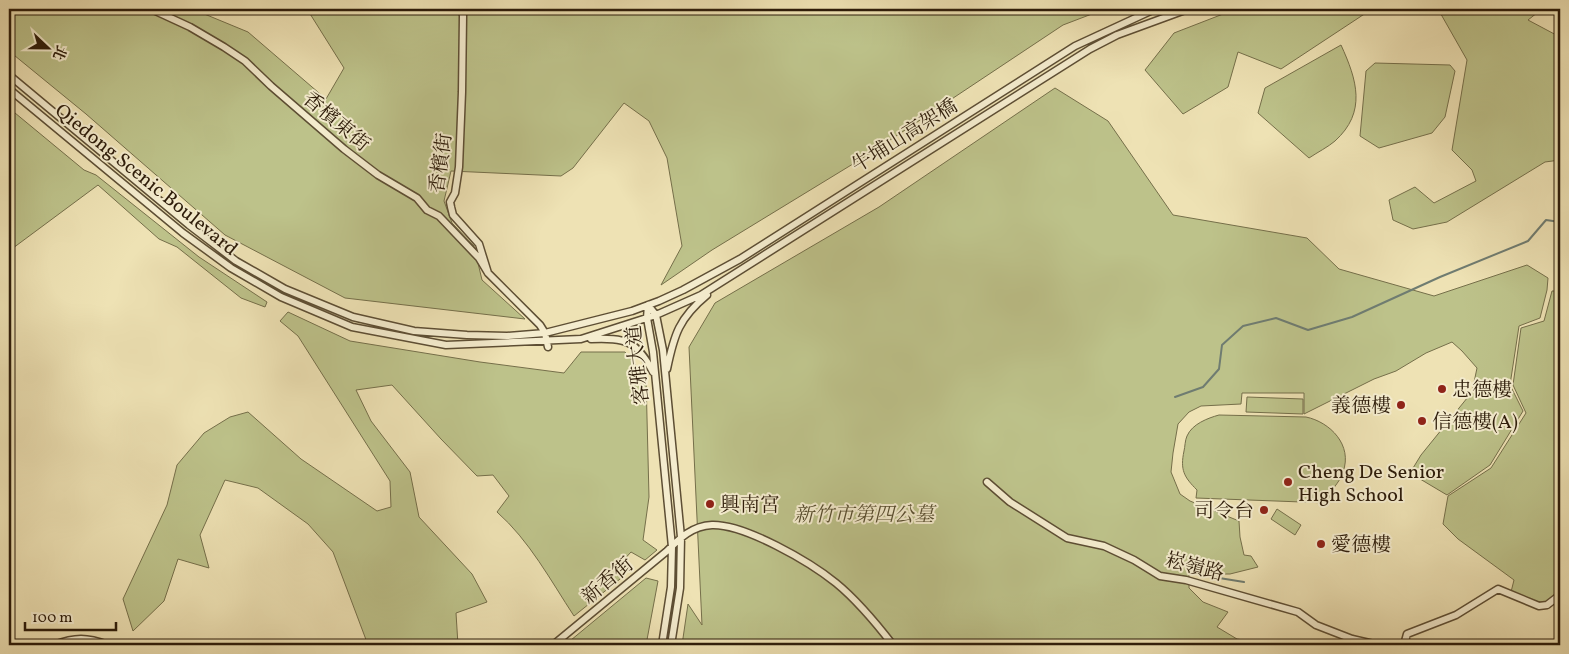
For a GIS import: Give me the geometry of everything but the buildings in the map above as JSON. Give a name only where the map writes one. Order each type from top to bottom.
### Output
[{"type":"street","name":"香檳東街","points":[[151,9],[190,27],[224,46],[245,61],[344,149],[378,176],[417,198],[426,210],[440,216],[479,258],[488,273]]},
{"type":"street","name":"香檳街","points":[[462,9],[462,92],[459,167],[454,194],[450,202],[453,215],[479,244],[488,273],[540,325],[545,333]]},
{"type":"street","name":"牛埔山高架橋","points":[[821,207],[1074,46],[1155,9]]},
{"type":"street","name":"牛埔山高架橋","points":[[826,214],[1090,49],[1117,35],[1188,9]]},
{"type":"street","name":"Qiedong Scenic Boulevard","points":[[9,75],[189,225],[236,261],[285,288],[353,316],[414,331],[507,336],[545,333],[632,311],[683,290],[740,259],[821,207]]},
{"type":"street","name":"Qiedong Scenic Boulevard","points":[[9,89],[183,233],[231,268],[281,297],[352,327],[412,340],[446,345],[547,344],[581,339],[656,315],[701,295],[826,214]]},
{"type":"street","points":[[666,376],[678,328],[686,315],[698,302],[723,282]]},
{"type":"street","name":"客雅大道","points":[[648,305],[656,315],[663,350],[681,537],[680,588],[671,645]]},
{"type":"street","name":"客雅大道","points":[[648,305],[646,318],[655,375],[672,547],[671,587],[662,645]]},
{"type":"street","points":[[545,333],[547,344]]},
{"type":"street","points":[[581,339],[624,340],[643,355],[655,375]]},
{"type":"street","name":"崧嶺路","points":[[987,482],[1010,502],[1068,538],[1104,546],[1134,560],[1160,576],[1186,580],[1298,612],[1316,625],[1352,639],[1378,645]]},
{"type":"street","points":[[681,537],[699,527],[712,525],[750,533],[776,546],[835,583],[866,612],[893,645]]},
{"type":"street","name":"新香街","points":[[552,645],[672,547],[681,537]]},
{"type":"street","points":[[1404,645],[1407,634],[1456,615],[1498,589],[1539,606],[1547,605],[1560,595]]},
{"type":"street","points":[[54,645],[78,638],[94,640],[108,645]]},
{"type":"green space","points":[[9,9],[200,9],[202,13],[248,32],[326,99],[344,68],[307,9],[1105,9],[1063,25],[866,156],[712,250],[661,285],[682,246],[667,158],[649,121],[624,103],[573,168],[561,176],[451,171],[444,201],[452,223],[474,246],[482,280],[525,319],[345,298],[225,235],[86,114],[9,51]]},
{"type":"green space","points":[[1236,9],[1372,9],[1281,69],[1238,52],[1228,87],[1183,114],[1145,70],[1174,33]]},
{"type":"green space","points":[[1438,9],[1542,9],[1528,20],[1560,37],[1560,160],[1545,162],[1447,222],[1413,229],[1393,220],[1389,200],[1415,187],[1434,203],[1476,181],[1472,170],[1452,150],[1467,60]]},
{"type":"green space","points":[[1341,45],[1355,83],[1355,107],[1352,119],[1335,141],[1309,158],[1258,113],[1265,88]]},
{"type":"green space","points":[[1375,63],[1450,65],[1455,71],[1445,117],[1432,133],[1379,148],[1360,136],[1366,71]]},
{"type":"green space","name":"新竹市第四公墓","points":[[1055,88],[1108,121],[1173,215],[1307,238],[1339,269],[1434,296],[1527,265],[1548,278],[1540,318],[1519,326],[1510,385],[1523,411],[1490,465],[1447,495],[1410,473],[1421,455],[1472,392],[1477,368],[1452,342],[1426,353],[1396,371],[1374,379],[1304,414],[1304,393],[1242,393],[1241,404],[1201,406],[1189,412],[1178,424],[1173,453],[1171,472],[1180,494],[1190,501],[1239,521],[1244,555],[1251,556],[1258,567],[1230,574],[1189,574],[1189,588],[1203,602],[1228,612],[1217,627],[1237,639],[1276,645],[682,645],[688,604],[702,625],[689,347],[715,303],[879,207]]},
{"type":"green space","points":[[9,108],[84,170],[96,175],[199,257],[267,302],[265,307],[241,298],[177,247],[159,239],[98,185],[9,251]]},
{"type":"green space","points":[[1552,291],[1560,291],[1560,591],[1545,602],[1539,602],[1511,592],[1514,580],[1458,539],[1443,524],[1448,496],[1491,468],[1526,413],[1513,385],[1521,328],[1544,321]]},
{"type":"green space","points":[[288,312],[350,341],[480,362],[564,373],[581,352],[625,352],[646,378],[649,497],[643,540],[657,550],[645,560],[631,552],[620,564],[625,575],[574,616],[529,548],[509,523],[497,512],[509,496],[493,475],[477,476],[392,385],[356,390],[371,421],[410,472],[419,517],[472,574],[487,602],[456,613],[458,645],[368,645],[333,552],[308,524],[258,488],[225,480],[200,535],[209,568],[178,559],[164,601],[133,631],[123,599],[167,505],[177,465],[204,433],[230,417],[248,412],[301,459],[377,511],[391,507],[390,481],[298,336],[280,321]]},
{"type":"green space","points":[[1247,397],[1303,399],[1303,414],[1246,412]]},
{"type":"green space","points":[[1219,415],[1306,417],[1331,429],[1342,444],[1345,462],[1343,472],[1330,494],[1328,503],[1196,498],[1197,490],[1186,477],[1183,468],[1186,438],[1196,425]]},
{"type":"green space","points":[[1277,509],[1301,525],[1295,535],[1271,519]]},
{"type":"green space","points":[[646,578],[658,581],[646,645],[565,645]]},
{"type":"waterway","points":[[1175,397],[1203,387],[1219,369],[1222,345],[1243,326],[1276,318],[1308,330],[1352,317],[1440,277],[1528,241],[1546,220],[1560,222]]},
{"type":"waterway","points":[[1213,577],[1244,582]]},
{"type":"place","name":"忠德樓","points":[[1442,389]]},
{"type":"place","name":"義德樓","points":[[1401,405]]},
{"type":"place","name":"信德樓(A)","points":[[1422,421]]},
{"type":"place","name":"Cheng De Senior High School","points":[[1288,482]]},
{"type":"place","name":"興南宮","points":[[710,504]]},
{"type":"place","name":"司令台","points":[[1264,510]]},
{"type":"place","name":"愛德樓","points":[[1321,544]]}]
